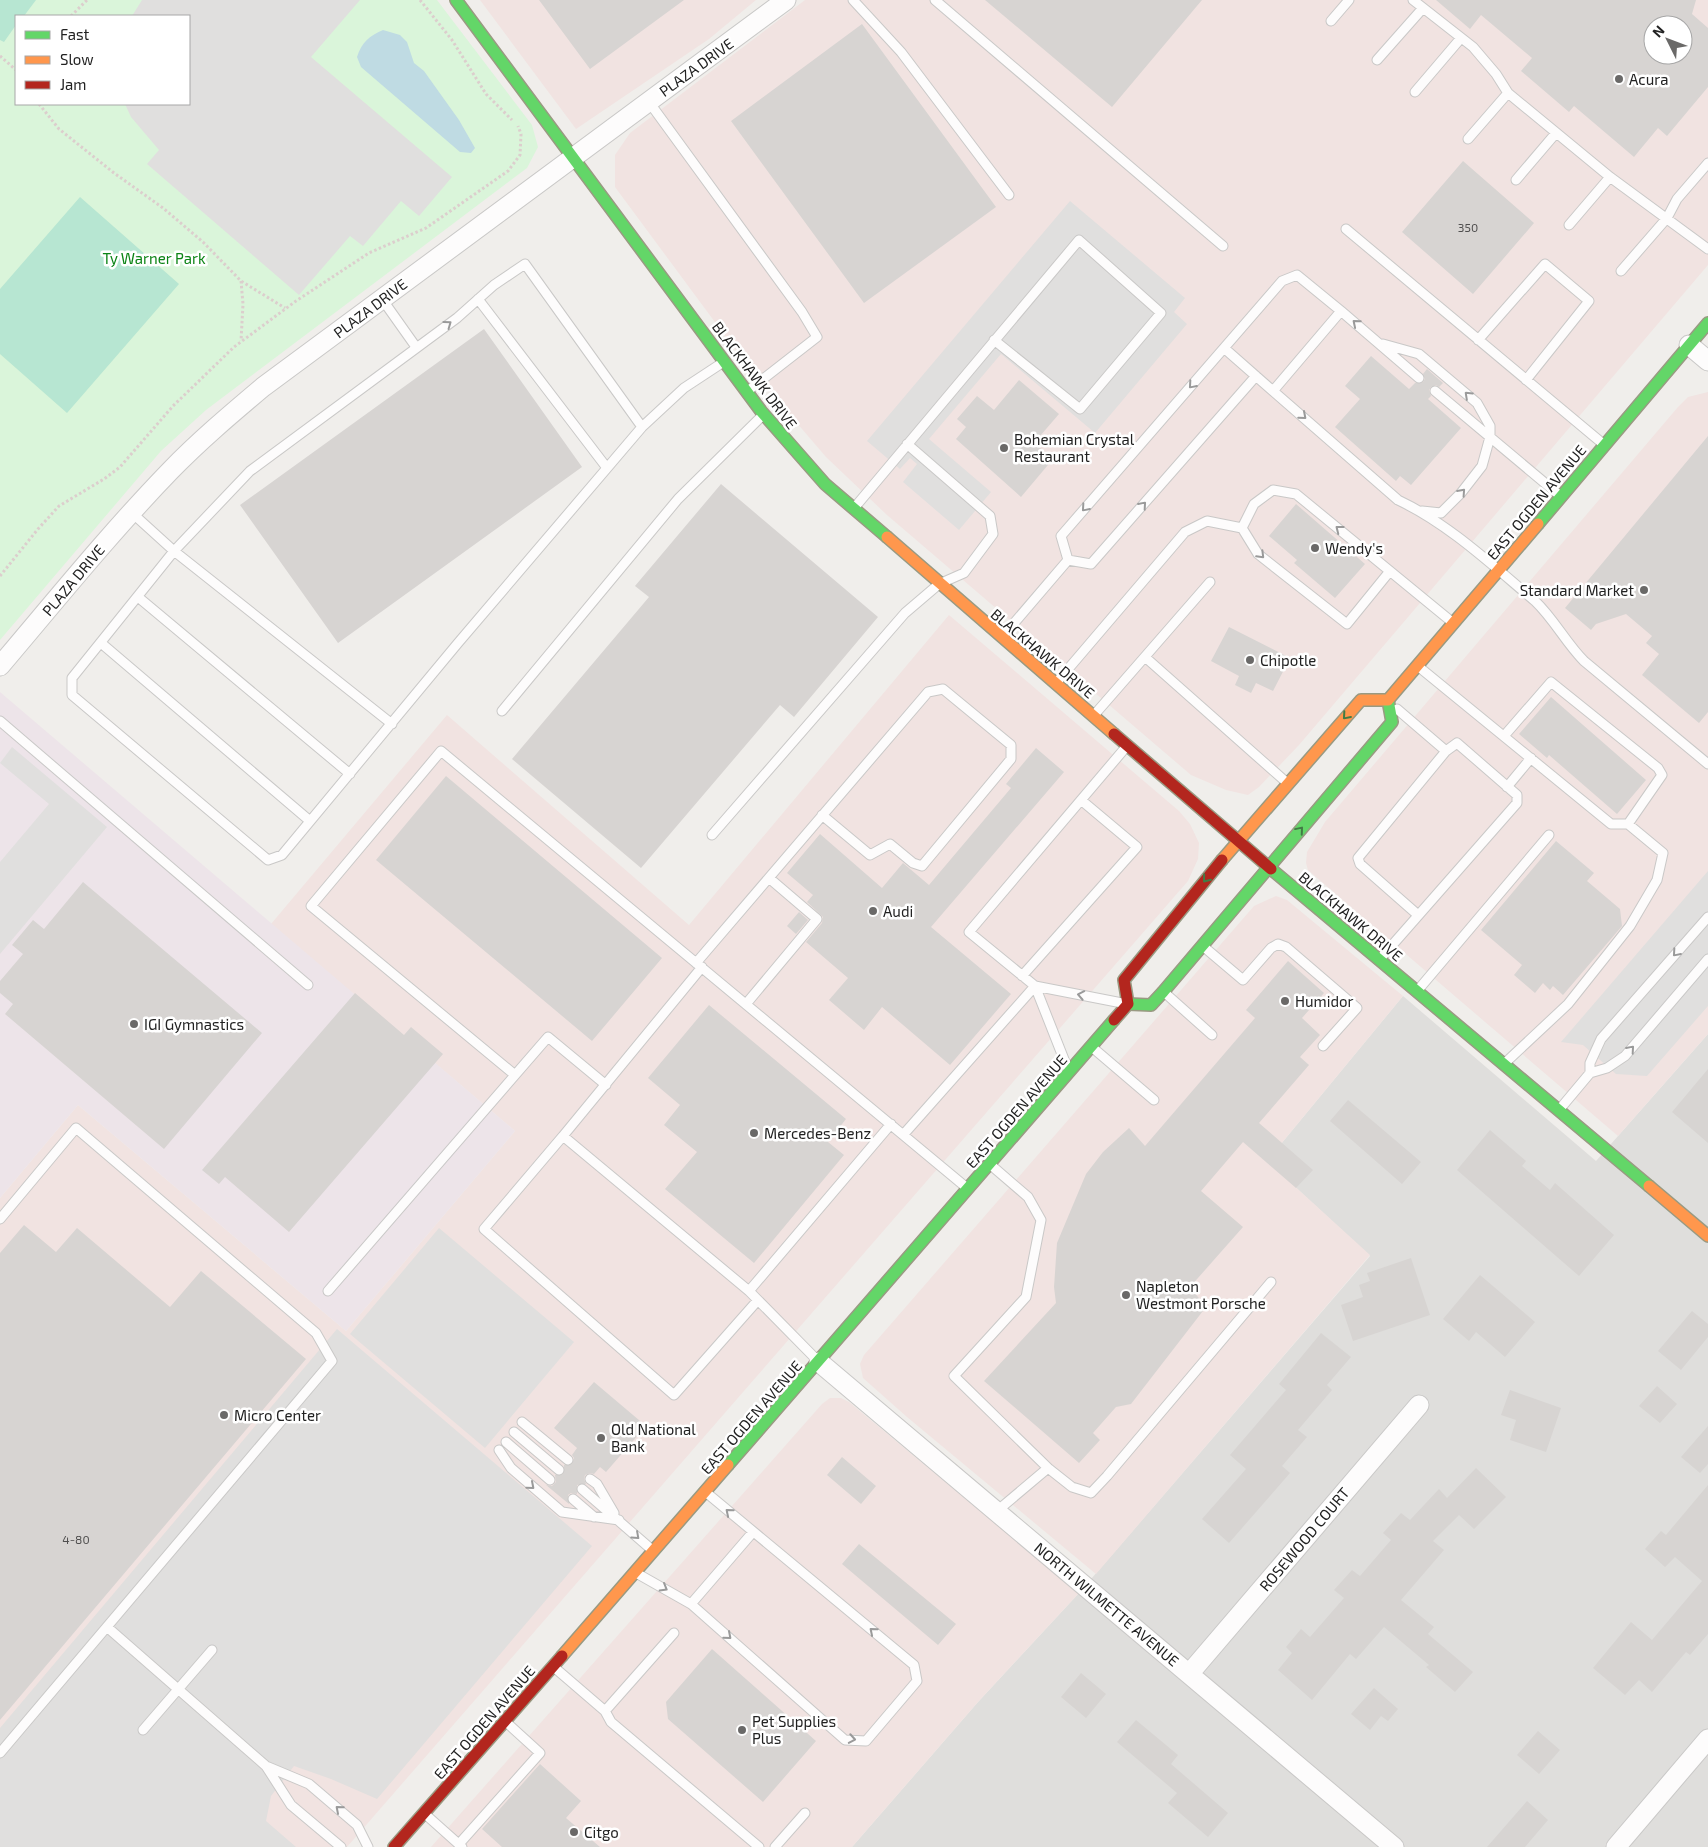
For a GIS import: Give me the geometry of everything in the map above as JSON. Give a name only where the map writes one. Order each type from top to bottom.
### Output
[{"type":"main road","name":"BLACKHAWK DRIVE","points":[[456,0],[747,392],[825,484],[1237,841],[1418,990],[1708,1236]]},
{"type":"main road","name":"EAST OGDEN AVENUE","points":[[1388,700],[1708,323]]},
{"type":"main road","points":[[1361,700],[1388,700],[1392,722],[1163,992],[1151,1005],[1128,1004],[1124,980],[1237,841],[1361,700]]},
{"type":"main road","name":"EAST OGDEN AVENUE","points":[[394,1847],[819,1362],[1128,1004]]},
{"type":"street","name":"PLAZA DRIVE","points":[[0,666],[131,512],[170,470],[263,387],[786,0]]},
{"type":"street","points":[[1689,345],[1708,361]]},
{"type":"street","name":"NORTH WILMETTE AVENUE","points":[[819,1362],[1394,1847]]},
{"type":"street","name":"ROSEWOOD COURT","points":[[1190,1674],[1419,1405]]},
{"type":"street","points":[[1616,1847],[1708,1738]]},
{"type":"lane","points":[[853,0],[901,52],[1009,195]]},
{"type":"lane","points":[[935,0],[1223,246]]},
{"type":"lane","points":[[1331,21],[1349,0]]},
{"type":"lane","points":[[1413,0],[1473,47],[1496,74],[1508,93],[1610,178],[1708,249]]},
{"type":"lane","points":[[1377,60],[1423,8]]},
{"type":"lane","points":[[1415,92],[1462,38]]},
{"type":"lane","points":[[1468,139],[1508,93]]},
{"type":"lane","points":[[649,102],[802,312],[817,338],[747,392]]},
{"type":"lane","points":[[1516,180],[1556,133]]},
{"type":"lane","points":[[1621,271],[1667,218],[1677,199],[1708,163]]},
{"type":"lane","points":[[1569,225],[1610,178]]},
{"type":"lane","points":[[1346,230],[1604,445]]},
{"type":"lane","points":[[853,509],[907,444],[994,340],[1078,240],[1161,313],[1080,409],[994,340]]},
{"type":"lane","points":[[642,426],[525,264],[250,471],[174,551],[72,678],[72,695],[268,860],[282,855],[642,426],[684,388],[724,361]]},
{"type":"lane","points":[[1478,340],[1545,264],[1590,301],[1526,380]]},
{"type":"lane","points":[[1068,560],[1061,536],[1282,281],[1297,275],[1342,311],[1419,378]]},
{"type":"lane","points":[[382,299],[416,347]]},
{"type":"lane","points":[[478,299],[607,468]]},
{"type":"lane","points":[[1274,391],[1342,311]]},
{"type":"lane","points":[[1379,343],[1419,354],[1477,403],[1490,426],[1490,437],[1482,466],[1461,493],[1441,512],[1422,511]]},
{"type":"lane","points":[[1224,348],[1398,500],[1422,511],[1498,570],[1545,610],[1562,636],[1584,661],[1707,762]]},
{"type":"lane","points":[[1068,560],[1091,564],[1256,376]]},
{"type":"lane","points":[[1435,392],[1560,496]]},
{"type":"lane","points":[[502,711],[678,499],[764,414]]},
{"type":"lane","points":[[712,835],[905,612],[939,584],[964,573],[993,534],[990,516],[907,444]]},
{"type":"lane","points":[[1242,528],[1254,504],[1273,490],[1296,494],[1453,623]]},
{"type":"lane","points":[[131,512],[174,551],[392,724]]},
{"type":"lane","points":[[1055,684],[1185,532],[1207,521],[1242,528],[1258,554],[1347,624],[1390,571]]},
{"type":"lane","points":[[1001,638],[1068,560]]},
{"type":"lane","points":[[1094,716],[1210,582]]},
{"type":"lane","points":[[138,596],[350,774]]},
{"type":"lane","points":[[101,642],[310,822]]},
{"type":"lane","points":[[1145,658],[1288,783]]},
{"type":"lane","points":[[1416,665],[1611,824],[1628,824],[1663,853],[1657,880],[1630,926],[1568,1004],[1504,1064]]},
{"type":"lane","points":[[1504,736],[1551,682],[1658,768],[1662,775],[1628,824]]},
{"type":"lane","points":[[758,1300],[674,1395],[484,1229],[606,1084],[769,878],[822,815],[928,692],[944,689],[1011,745],[1011,759],[922,866],[913,863],[890,844],[870,855],[822,815]]},
{"type":"lane","points":[[1388,700],[1446,751]]},
{"type":"lane","points":[[0,721],[308,985]]},
{"type":"lane","points":[[1380,959],[1517,803],[1518,796],[1458,743],[1446,751],[1358,858],[1360,864],[1418,915]]},
{"type":"lane","points":[[1128,745],[968,932],[1035,986],[1128,1004]]},
{"type":"lane","points":[[515,1075],[311,906],[441,751],[968,1189]]},
{"type":"lane","points":[[1507,787],[1531,758]]},
{"type":"lane","points":[[1022,976],[1137,847],[1081,800]]},
{"type":"lane","points":[[1418,990],[1550,835]]},
{"type":"lane","points":[[746,1004],[817,919],[769,878]]},
{"type":"lane","points":[[1559,1110],[1590,1073],[1592,1057],[1601,1039],[1708,917]]},
{"type":"lane","points":[[1202,945],[1243,980],[1271,948],[1278,944],[1286,947],[1356,1008],[1323,1046]]},
{"type":"lane","points":[[1590,1073],[1607,1068],[1625,1056],[1708,959]]},
{"type":"lane","points":[[1035,986],[1069,1072]]},
{"type":"lane","points":[[903,1135],[1035,986]]},
{"type":"lane","points":[[1163,992],[1212,1035]]},
{"type":"lane","points":[[328,1291],[548,1036],[606,1084]]},
{"type":"lane","points":[[1091,1046],[1154,1100]]},
{"type":"lane","points":[[748,1291],[891,1124]]},
{"type":"lane","points":[[0,1219],[76,1128],[316,1333],[332,1361],[0,1753]]},
{"type":"lane","points":[[563,1136],[748,1291],[819,1362]]},
{"type":"lane","points":[[990,1164],[1028,1197],[1040,1220],[1026,1297],[954,1376],[1048,1468],[1072,1487],[1091,1493],[1270,1282]]},
{"type":"lane","points":[[522,1422],[568,1460]]},
{"type":"lane","points":[[514,1432],[560,1470]]},
{"type":"lane","points":[[506,1442],[550,1480]]},
{"type":"lane","points":[[499,1450],[511,1468],[562,1512],[619,1520]]},
{"type":"lane","points":[[997,1512],[1048,1468]]},
{"type":"lane","points":[[590,1479],[597,1484],[619,1520]]},
{"type":"lane","points":[[582,1489],[653,1551]]},
{"type":"lane","points":[[636,1572],[692,1604],[845,1740],[866,1742],[917,1681],[914,1665],[705,1492]]},
{"type":"lane","points":[[573,1499],[595,1518]]},
{"type":"lane","points":[[692,1604],[754,1532]]},
{"type":"lane","points":[[107,1627],[266,1766],[291,1805],[342,1847]]},
{"type":"lane","points":[[605,1711],[674,1633]]},
{"type":"lane","points":[[143,1730],[212,1650]]},
{"type":"lane","points":[[553,1666],[605,1711],[610,1722],[759,1847]]},
{"type":"lane","points":[[424,1813],[461,1845],[540,1753],[505,1721]]},
{"type":"lane","points":[[266,1766],[309,1784],[357,1825],[368,1847]]},
{"type":"lane","points":[[775,1847],[805,1813]]},
{"type":"path","points":[[72,15],[87,0]]},
{"type":"path","points":[[0,576],[59,506],[120,467],[198,379],[241,341],[286,308],[369,253],[426,228],[508,171],[520,155],[521,134],[518,126],[486,94],[452,40],[420,0]]},
{"type":"path","points":[[0,56],[15,69]]},
{"type":"path","points":[[40,105],[59,129],[114,173],[163,208],[203,242],[241,281],[286,308]]},
{"type":"path","points":[[241,281],[243,304],[241,341]]},
{"type":"shaded area","points":[[142,0],[360,0],[311,57],[452,177],[419,216],[401,201],[363,246],[350,236],[299,295],[147,164],[159,150],[131,117],[125,105],[190,105],[190,15],[133,15]]},
{"type":"shaded area","points":[[480,0],[756,0],[709,39],[576,129]]},
{"type":"shaded area","points":[[805,0],[1708,0],[1708,265],[1299,745],[1259,787],[1248,795],[1226,790],[1191,775],[887,515],[826,457],[743,360],[615,187],[615,155],[630,133]]},
{"type":"shaded area","points":[[1070,201],[1185,298],[1174,312],[1187,324],[1095,433],[1001,354],[929,439],[991,492],[959,530],[903,482],[917,464],[910,458],[900,469],[867,441]]},
{"type":"shaded area","points":[[1708,392],[1708,1034],[1618,1136],[1308,870],[1306,863],[1307,852],[1325,822],[1678,407],[1688,397]]},
{"type":"shaded area","points":[[949,615],[1179,811],[1190,824],[1199,843],[1198,859],[1188,881],[347,1847],[0,1847],[0,1198],[78,1105],[346,1331],[515,1131],[271,924],[447,715],[689,925]]},
{"type":"shaded area","points":[[0,692],[515,1131],[346,1331],[78,1105],[0,1198]]},
{"type":"shaded area","points":[[12,747],[107,827],[0,954],[0,862],[49,804],[0,763]]},
{"type":"shaded area","points":[[1708,871],[1708,1006],[1647,1076],[1616,1074],[1583,1045],[1561,1042]]},
{"type":"shaded area","points":[[1276,896],[1287,900],[1403,996],[1267,1161],[1370,1255],[1096,1574],[907,1417],[863,1378],[860,1364],[864,1355],[1254,906]]},
{"type":"shaded area","points":[[1403,996],[1596,1161],[1708,1034],[1708,1847],[852,1847],[978,1702],[1079,1593],[1370,1256],[1267,1161]]},
{"type":"shaded area","points":[[439,1228],[574,1342],[485,1448],[350,1334]]},
{"type":"shaded area","points":[[337,1329],[592,1546],[377,1799],[331,1779],[294,1766],[271,1796],[266,1821],[296,1847],[0,1847],[0,1728]]},
{"type":"shaded area","points":[[830,1398],[841,1398],[849,1402],[1079,1593],[978,1702],[852,1847],[431,1847],[822,1404]]},
{"type":"green space","name":"Ty Warner Park","points":[[0,0],[437,0],[532,125],[538,147],[527,168],[206,410],[161,451],[0,640]]},
{"type":"green space","points":[[0,0],[36,0],[25,15],[15,15],[15,26],[4,42],[0,40]]},
{"type":"green space","points":[[80,197],[179,284],[67,413],[0,354],[0,289]]},
{"type":"water","points":[[383,30],[400,35],[407,42],[414,63],[424,71],[459,120],[475,148],[471,153],[460,152],[361,67],[357,57],[361,47],[370,37]]},
{"type":"building","points":[[539,0],[684,0],[590,69]]},
{"type":"building","points":[[985,0],[1202,0],[1112,107]]},
{"type":"building","name":"Acura","points":[[1436,0],[1696,0],[1692,14],[1708,28],[1708,87],[1667,136],[1658,128],[1634,157],[1574,106],[1569,112],[1521,71],[1532,58],[1481,15],[1470,29]]},
{"type":"building","points":[[862,24],[996,207],[864,303],[731,121]]},
{"type":"building","points":[[1463,161],[1534,223],[1473,294],[1402,232]]},
{"type":"building","points":[[484,329],[582,467],[338,643],[240,505]]},
{"type":"building","points":[[1371,356],[1409,389],[1415,383],[1423,382],[1425,379],[1423,374],[1427,369],[1443,383],[1439,387],[1436,385],[1431,387],[1429,390],[1431,396],[1428,399],[1461,428],[1411,485],[1400,476],[1396,481],[1335,427],[1360,399],[1345,386]]},
{"type":"building","points":[[1019,380],[1059,414],[1034,443],[1053,459],[1021,497],[956,439],[966,427],[957,419],[977,396],[994,410]]},
{"type":"building","name":"Standard Market","points":[[1708,436],[1708,712],[1699,723],[1642,675],[1659,654],[1646,643],[1652,636],[1626,614],[1596,624],[1591,630],[1565,608]]},
{"type":"building","points":[[721,484],[878,617],[794,717],[780,705],[641,868],[512,759],[649,597],[635,586]]},
{"type":"building","name":"Wendy's","points":[[1296,504],[1365,564],[1335,598],[1294,563],[1297,560],[1269,536]]},
{"type":"building","name":"Chipotle","points":[[1229,627],[1290,658],[1273,691],[1256,683],[1251,693],[1235,685],[1239,676],[1211,661]]},
{"type":"building","points":[[1551,697],[1646,780],[1617,814],[1549,755],[1547,758],[1519,734]]},
{"type":"building","name":"Audi","points":[[1036,748],[1064,772],[931,927],[1011,994],[950,1065],[882,1007],[864,1030],[829,1000],[848,978],[806,942],[822,923],[823,917],[807,902],[813,895],[787,873],[820,834],[882,888],[903,863],[929,885],[1011,788],[1006,784]]},
{"type":"building","points":[[446,776],[662,958],[592,1041],[376,860]]},
{"type":"building","points":[[1556,841],[1594,873],[1587,881],[1620,909],[1622,926],[1563,995],[1553,986],[1550,990],[1543,983],[1535,993],[1514,975],[1522,965],[1481,930]]},
{"type":"building","name":"IGI Gymnastics","points":[[83,882],[262,1033],[164,1149],[5,1014],[13,1004],[0,993],[0,981],[23,954],[12,945],[33,920],[44,929]]},
{"type":"building","points":[[799,912],[808,920],[796,934],[787,926]]},
{"type":"building","name":"Napleton Westmont Porsche","points":[[1288,961],[1324,993],[1302,1018],[1320,1035],[1300,1057],[1309,1065],[1259,1123],[1313,1170],[1296,1188],[1243,1142],[1201,1191],[1243,1227],[1190,1287],[1206,1307],[1131,1404],[1116,1407],[1093,1433],[1100,1440],[1079,1463],[984,1381],[1056,1303],[1054,1287],[1057,1243],[1086,1174],[1103,1152],[1129,1128],[1145,1146],[1255,1018],[1246,1010]]},
{"type":"building","points":[[355,993],[404,1035],[411,1027],[443,1054],[289,1232],[225,1177],[219,1184],[202,1170]]},
{"type":"building","name":"Mercedes-Benz","points":[[709,1005],[846,1119],[828,1142],[844,1155],[754,1263],[665,1189],[697,1152],[664,1125],[680,1105],[648,1078]]},
{"type":"building","points":[[1708,1069],[1708,1143],[1672,1112]]},
{"type":"building","points":[[1348,1100],[1421,1162],[1402,1184],[1330,1121]]},
{"type":"building","points":[[1490,1130],[1526,1161],[1522,1166],[1550,1190],[1555,1183],[1614,1235],[1579,1276],[1457,1170]]},
{"type":"building","points":[[24,1225],[56,1252],[77,1228],[170,1307],[201,1271],[306,1359],[0,1720],[0,1253]]},
{"type":"building","points":[[1411,1258],[1430,1315],[1353,1341],[1341,1305],[1363,1297],[1359,1285],[1370,1281],[1367,1273]]},
{"type":"building","points":[[1480,1275],[1535,1322],[1505,1357],[1476,1332],[1469,1341],[1443,1319]]},
{"type":"building","points":[[1692,1311],[1708,1324],[1708,1337],[1681,1370],[1658,1351]]},
{"type":"building","points":[[1321,1333],[1351,1357],[1327,1385],[1332,1390],[1298,1430],[1307,1437],[1282,1466],[1290,1473],[1229,1543],[1202,1519],[1246,1469],[1230,1455],[1286,1390],[1279,1384]]},
{"type":"building","name":"Old National Bank","points":[[594,1382],[646,1426],[606,1472],[600,1467],[594,1474],[585,1475],[586,1484],[577,1485],[577,1494],[571,1493],[568,1495],[569,1504],[546,1485],[552,1486],[556,1482],[555,1475],[563,1474],[564,1465],[572,1464],[574,1458],[572,1455],[577,1448],[554,1428]]},
{"type":"building","points":[[1657,1386],[1677,1404],[1660,1423],[1639,1406]]},
{"type":"building","points":[[1510,1390],[1561,1408],[1546,1452],[1510,1440],[1516,1420],[1501,1415]]},
{"type":"building","points":[[1708,1426],[1708,1464],[1700,1473],[1681,1457]]},
{"type":"building","points":[[842,1457],[876,1486],[861,1504],[827,1475]]},
{"type":"building","points":[[1476,1468],[1506,1497],[1474,1529],[1459,1515],[1433,1541],[1444,1550],[1401,1600],[1434,1627],[1428,1634],[1473,1672],[1455,1692],[1426,1667],[1429,1665],[1384,1627],[1356,1659],[1350,1654],[1312,1700],[1278,1670],[1292,1653],[1286,1647],[1301,1629],[1310,1637],[1344,1598],[1334,1590],[1352,1570],[1360,1576],[1391,1540],[1383,1533],[1401,1513],[1410,1520],[1439,1489],[1447,1498]]},
{"type":"building","points":[[1708,1485],[1708,1634],[1690,1655],[1686,1652],[1652,1692],[1639,1680],[1625,1695],[1593,1668],[1631,1622],[1652,1640],[1702,1581],[1675,1557],[1665,1567],[1645,1549],[1661,1531],[1666,1535]]},
{"type":"building","points":[[859,1544],[956,1624],[938,1645],[842,1564]]},
{"type":"building","name":"Pet Supplies Plus","points":[[712,1649],[816,1741],[763,1802],[668,1719],[666,1702]]},
{"type":"building","points":[[1081,1673],[1106,1694],[1086,1718],[1061,1697]]},
{"type":"building","points":[[1374,1688],[1398,1709],[1388,1721],[1381,1716],[1370,1730],[1351,1714]]},
{"type":"building","points":[[1136,1720],[1178,1755],[1171,1764],[1228,1813],[1208,1837],[1168,1803],[1177,1793],[1117,1742]]},
{"type":"building","points":[[1538,1731],[1560,1750],[1539,1774],[1517,1755]]},
{"type":"building","name":"Citgo","points":[[540,1764],[581,1801],[566,1818],[600,1847],[502,1847],[482,1829]]},
{"type":"building","points":[[1527,1801],[1548,1820],[1525,1847],[1487,1847]]},
{"type":"traffic: fast","points":[[456,0],[761,411],[825,484],[887,537]]},
{"type":"traffic: fast","points":[[1538,524],[1708,323]]},
{"type":"traffic: fast","points":[[1128,1004],[1151,1005],[1163,992],[1392,722],[1388,700]]},
{"type":"traffic: fast","points":[[1271,869],[1649,1186]]},
{"type":"traffic: fast","points":[[728,1465],[1114,1020]]},
{"type":"traffic: slow","points":[[1388,700],[1538,524]]},
{"type":"traffic: slow","points":[[887,537],[1114,734]]},
{"type":"traffic: slow","points":[[1222,860],[1361,700],[1388,700]]},
{"type":"traffic: slow","points":[[1649,1186],[1708,1236]]},
{"type":"traffic: slow","points":[[562,1656],[728,1465]]},
{"type":"traffic: jam","points":[[1114,734],[1271,869]]},
{"type":"traffic: jam","points":[[1114,1020],[1128,1004],[1124,980],[1222,860]]},
{"type":"traffic: jam","points":[[394,1847],[562,1656]]},
{"type":"place","name":"Acura","points":[[1619,79]]},
{"type":"place","name":"Bohemian Crystal Restaurant","points":[[1004,448]]},
{"type":"place","name":"Wendy's","points":[[1315,548]]},
{"type":"place","name":"Standard Market","points":[[1644,590]]},
{"type":"place","name":"Chipotle","points":[[1250,660]]},
{"type":"place","name":"Audi","points":[[873,911]]},
{"type":"place","name":"Humidor","points":[[1285,1001]]},
{"type":"place","name":"IGI Gymnastics","points":[[134,1024]]},
{"type":"place","name":"Mercedes-Benz","points":[[754,1133]]},
{"type":"place","name":"Napleton Westmont Porsche","points":[[1126,1295]]},
{"type":"place","name":"Micro Center","points":[[224,1415]]},
{"type":"place","name":"Old National Bank","points":[[601,1438]]},
{"type":"place","name":"Pet Supplies Plus","points":[[742,1730]]},
{"type":"place","name":"Citgo","points":[[574,1832]]}]
